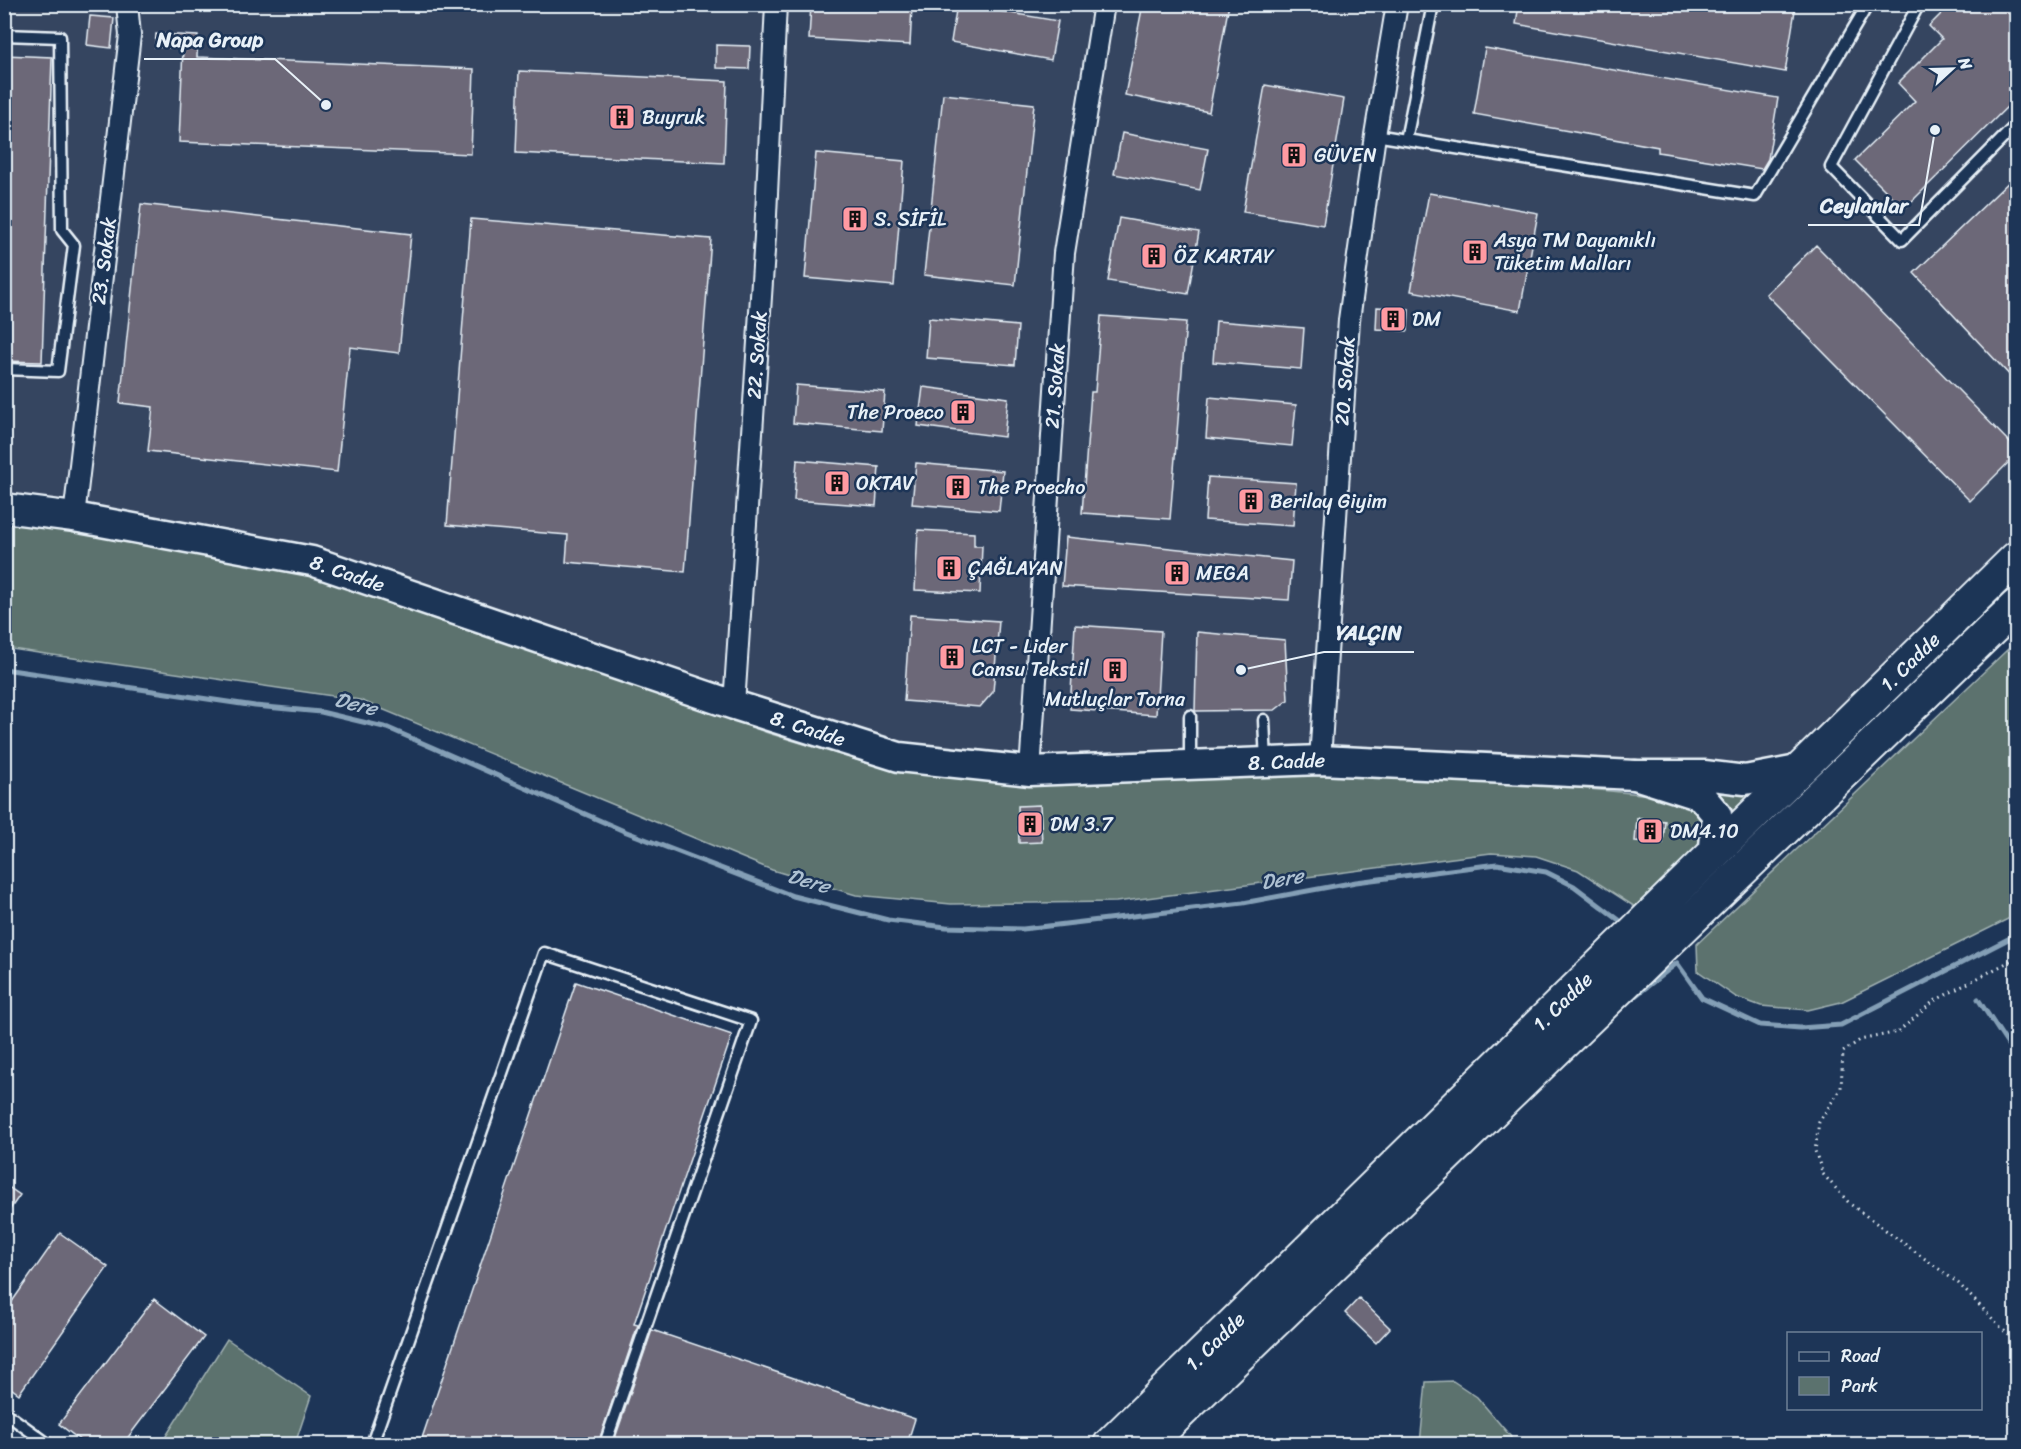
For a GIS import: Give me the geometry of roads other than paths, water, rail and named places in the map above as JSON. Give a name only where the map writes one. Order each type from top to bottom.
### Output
[{"type":"main road","name":"1. Cadde","points":[[1110,1444],[1803,769],[2016,558]]},
{"type":"main road","name":"1. Cadde","points":[[1148,1444],[2016,606]]},
{"type":"street","name":"23. Sokak","points":[[74,517],[130,35],[127,4]]},
{"type":"street","name":"22. Sokak","points":[[734,705],[765,236],[776,4]]},
{"type":"street","name":"21. Sokak","points":[[1030,771],[1064,253],[1104,4]]},
{"type":"street","name":"20. Sokak","points":[[1320,760],[1349,320],[1375,135],[1397,4]]},
{"type":"street","name":"8. Cadde","points":[[4,508],[74,517],[312,561],[734,705],[899,758],[1030,771],[1320,760],[1635,776],[1704,775],[1744,780],[1803,769]]},
{"type":"street","name":"8. Cadde","points":[[1635,776],[1701,795],[1717,815],[1713,857]]},
{"type":"lane","points":[[1406,140],[1433,4]]},
{"type":"lane","points":[[1375,135],[1755,196],[1868,4]]},
{"type":"lane","points":[[1919,4],[1831,167],[1902,240],[2016,125]]},
{"type":"lane","points":[[4,35],[60,37],[62,230],[74,245],[58,371],[4,369]]},
{"type":"lane","points":[[1190,716],[1190,765]]},
{"type":"lane","points":[[1264,720],[1266,762]]},
{"type":"lane","points":[[372,1444],[544,953],[751,1021],[605,1444]]},
{"type":"lane","points":[[4,1412],[48,1444]]},
{"type":"waterway","name":"Dere","points":[[4,669],[255,706],[321,712],[388,728],[624,831],[793,896],[888,920],[946,927],[1023,929],[1243,903],[1356,882],[1497,864],[1546,872],[1574,886],[1619,920]]},
{"type":"waterway","points":[[1630,1000],[1677,963],[1702,998],[1760,1025],[1800,1028],[1841,1025],[2016,935]]},
{"type":"waterway","points":[[1978,999],[2016,1057]]},
{"type":"place","name":"Napa Group","points":[[326,105]]},
{"type":"place","name":"Buyruk","points":[[622,117]]},
{"type":"place","name":"Ceylanlar","points":[[1935,130]]},
{"type":"place","name":"GÜVEN","points":[[1294,155]]},
{"type":"place","name":"S. SİFİL","points":[[855,219]]},
{"type":"place","name":"Asya TM Dayanıklı Tüketim Malları","points":[[1475,252]]},
{"type":"place","name":"ÖZ KARTAY","points":[[1154,256]]},
{"type":"place","name":"DM","points":[[1393,319]]},
{"type":"place","name":"The Proeco","points":[[963,412]]},
{"type":"place","name":"OKTAV","points":[[837,483]]},
{"type":"place","name":"The Proecho","points":[[958,487]]},
{"type":"place","name":"Berilay Giyim","points":[[1251,501]]},
{"type":"place","name":"ÇAĞLAYAN","points":[[949,568]]},
{"type":"place","name":"MEGA","points":[[1177,573]]},
{"type":"place","name":"LCT - Lider Cansu Tekstil","points":[[952,657]]},
{"type":"place","name":"Mutluçlar Torna","points":[[1115,670]]},
{"type":"place","name":"YALÇIN","points":[[1241,670]]},
{"type":"place","name":"DM 3.7","points":[[1030,824]]},
{"type":"place","name":"DM4.10","points":[[1650,831]]}]
